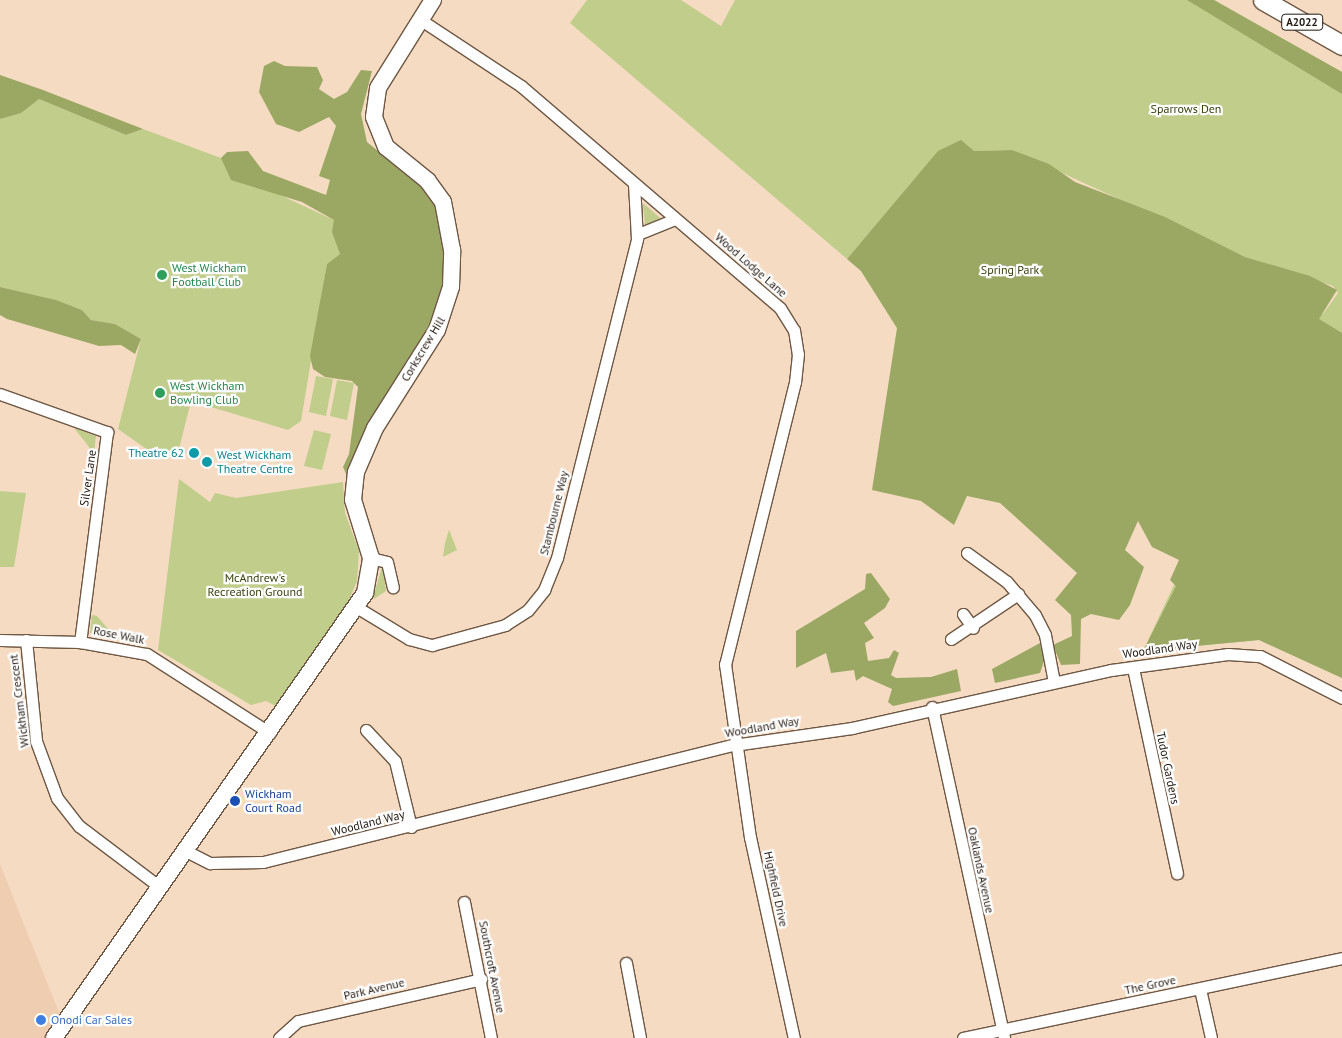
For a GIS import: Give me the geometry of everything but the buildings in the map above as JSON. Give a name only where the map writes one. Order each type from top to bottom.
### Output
[{"type":"main road","name":"A2022","points":[[1262,0],[1342,45]]},
{"type":"street","name":"Corkscrew Hill","points":[[358,608],[367,586],[371,558],[354,500],[356,472],[375,428],[441,322],[452,278],[451,235],[443,202],[428,181],[386,147],[374,117],[378,88],[433,0]]},
{"type":"street","name":"Wood Lodge Lane","points":[[421,20],[512,79],[780,308],[794,330],[798,347],[795,382],[726,654],[734,745]]},
{"type":"street","name":"Stambourne Way","points":[[358,608],[409,639],[432,645],[505,625],[540,596],[555,564],[638,234],[634,184]]},
{"type":"street","points":[[638,234],[675,219]]},
{"type":"street","name":"Silver Lane","points":[[0,394],[107,432],[80,642]]},
{"type":"street","points":[[967,553],[1018,594],[1043,629],[1054,682]]},
{"type":"street","points":[[371,558],[387,562],[393,587]]},
{"type":"street","points":[[951,638],[973,628],[1018,594]]},
{"type":"street","points":[[54,1038],[358,608]]},
{"type":"street","points":[[963,614],[973,628]]},
{"type":"street","name":"Rose Walk","points":[[0,640],[80,642],[146,654],[270,733]]},
{"type":"street","name":"Wickham Crescent","points":[[26,640],[36,742],[57,798],[79,826],[160,887]]},
{"type":"street","name":"Woodland Way","points":[[186,851],[206,862],[246,865],[411,826],[734,745],[847,729],[932,707],[1133,668],[1247,654],[1272,662],[1342,698]]},
{"type":"street","name":"Tudor Gardens","points":[[1133,668],[1177,873]]},
{"type":"street","name":"Oaklands Avenue","points":[[932,707],[1003,1034]]},
{"type":"street","points":[[366,730],[395,761],[411,826]]},
{"type":"street","name":"Highfield Drive","points":[[734,745],[794,1038]]},
{"type":"street","name":"Southcroft Avenue","points":[[464,902],[492,1038]]},
{"type":"street","name":"The Grove","points":[[963,1038],[1003,1034],[1342,958]]},
{"type":"street","points":[[626,963],[640,1038]]},
{"type":"street","name":"Park Avenue","points":[[279,1038],[298,1021],[481,979]]},
{"type":"street","points":[[1200,989],[1211,1038]]},
{"type":"shaded area","points":[[0,864],[60,1015],[54,1038],[0,1038]]},
{"type":"green space","name":"Sparrows Den","points":[[587,0],[681,0],[721,26],[735,0],[1214,0],[1342,72],[1342,678],[1259,640],[1143,651],[1234,457],[897,328],[861,271],[1323,314],[1338,293],[1333,286],[1245,257],[1012,150],[938,152],[847,259],[570,23]]},
{"type":"green space","points":[[1187,0],[1214,0],[1342,72],[1342,94]]},
{"type":"green space","points":[[274,61],[285,66],[317,67],[323,80],[319,89],[334,99],[347,92],[361,70],[372,71],[361,114],[367,142],[424,189],[435,205],[443,232],[446,270],[439,313],[348,478],[343,467],[349,454],[358,387],[352,381],[325,377],[313,369],[310,356],[327,264],[340,254],[332,232],[334,220],[302,202],[231,180],[221,158],[227,152],[248,151],[263,171],[326,195],[330,180],[319,176],[336,126],[329,117],[299,132],[276,124],[259,92],[264,66]]},
{"type":"green space","points":[[0,75],[143,129],[126,135],[39,99],[21,113],[0,119]]},
{"type":"green space","name":"West Wickham Football Club","points":[[39,99],[126,135],[143,129],[221,158],[280,195],[334,220],[340,254],[327,264],[301,421],[288,430],[191,401],[178,453],[165,449],[162,460],[118,429],[141,339],[115,324],[91,320],[82,310],[55,300],[0,287],[0,119]]},
{"type":"green space","name":"Spring Park","points":[[961,140],[974,151],[1012,150],[1049,164],[1075,182],[1165,217],[1245,257],[1310,276],[1337,290],[1319,319],[1342,333],[1342,678],[1259,640],[1143,651],[1176,586],[1170,580],[1179,560],[1152,547],[1138,521],[1125,550],[1144,567],[1130,605],[1119,620],[1091,614],[1081,619],[1080,664],[1061,665],[1053,645],[1072,636],[1071,615],[1055,600],[1077,573],[1000,503],[967,496],[954,525],[921,501],[872,490],[897,328],[861,271],[847,259],[938,151]]},
{"type":"green space","points":[[643,203],[660,218],[661,219],[645,225]]},
{"type":"green space","points":[[0,287],[56,300],[82,310],[91,320],[115,324],[141,339],[135,354],[121,345],[99,346],[7,319],[0,315]]},
{"type":"green space","points":[[316,376],[333,379],[326,416],[309,412]]},
{"type":"green space","points":[[337,380],[354,383],[347,420],[330,416]]},
{"type":"green space","points":[[74,428],[96,436],[94,454],[86,443]]},
{"type":"green space","points":[[314,430],[331,434],[322,470],[304,466]]},
{"type":"green space","name":"McAndrew's Recreation Ground","points":[[179,479],[210,502],[215,493],[236,498],[343,482],[345,513],[359,551],[357,581],[347,605],[276,706],[266,701],[251,705],[158,650]]},
{"type":"green space","points":[[0,491],[26,493],[14,567],[0,567]]},
{"type":"green space","points":[[449,530],[457,550],[443,557],[445,543]]},
{"type":"green space","points":[[383,564],[386,591],[374,599],[373,597]]},
{"type":"green space","points":[[871,573],[890,599],[885,608],[864,623],[874,638],[865,643],[868,661],[889,658],[894,650],[899,653],[891,675],[896,678],[931,677],[957,669],[961,691],[893,706],[888,702],[892,689],[863,676],[856,681],[854,670],[831,673],[826,653],[796,668],[796,631],[865,589],[866,574]]},
{"type":"green space","points":[[92,615],[97,616],[115,637],[90,633]]},
{"type":"green space","points":[[1040,643],[1044,661],[1040,673],[995,683],[992,669]]},
{"type":"place","name":"West Wickham Football Club","points":[[162,275]]},
{"type":"place","name":"West Wickham Bowling Club","points":[[160,393]]},
{"type":"place","name":"Theatre 62","points":[[194,453]]},
{"type":"place","name":"West Wickham Theatre Centre","points":[[207,462]]},
{"type":"place","name":"Wickham Court Road","points":[[235,801]]},
{"type":"place","name":"Onodi Car Sales","points":[[41,1020]]}]
